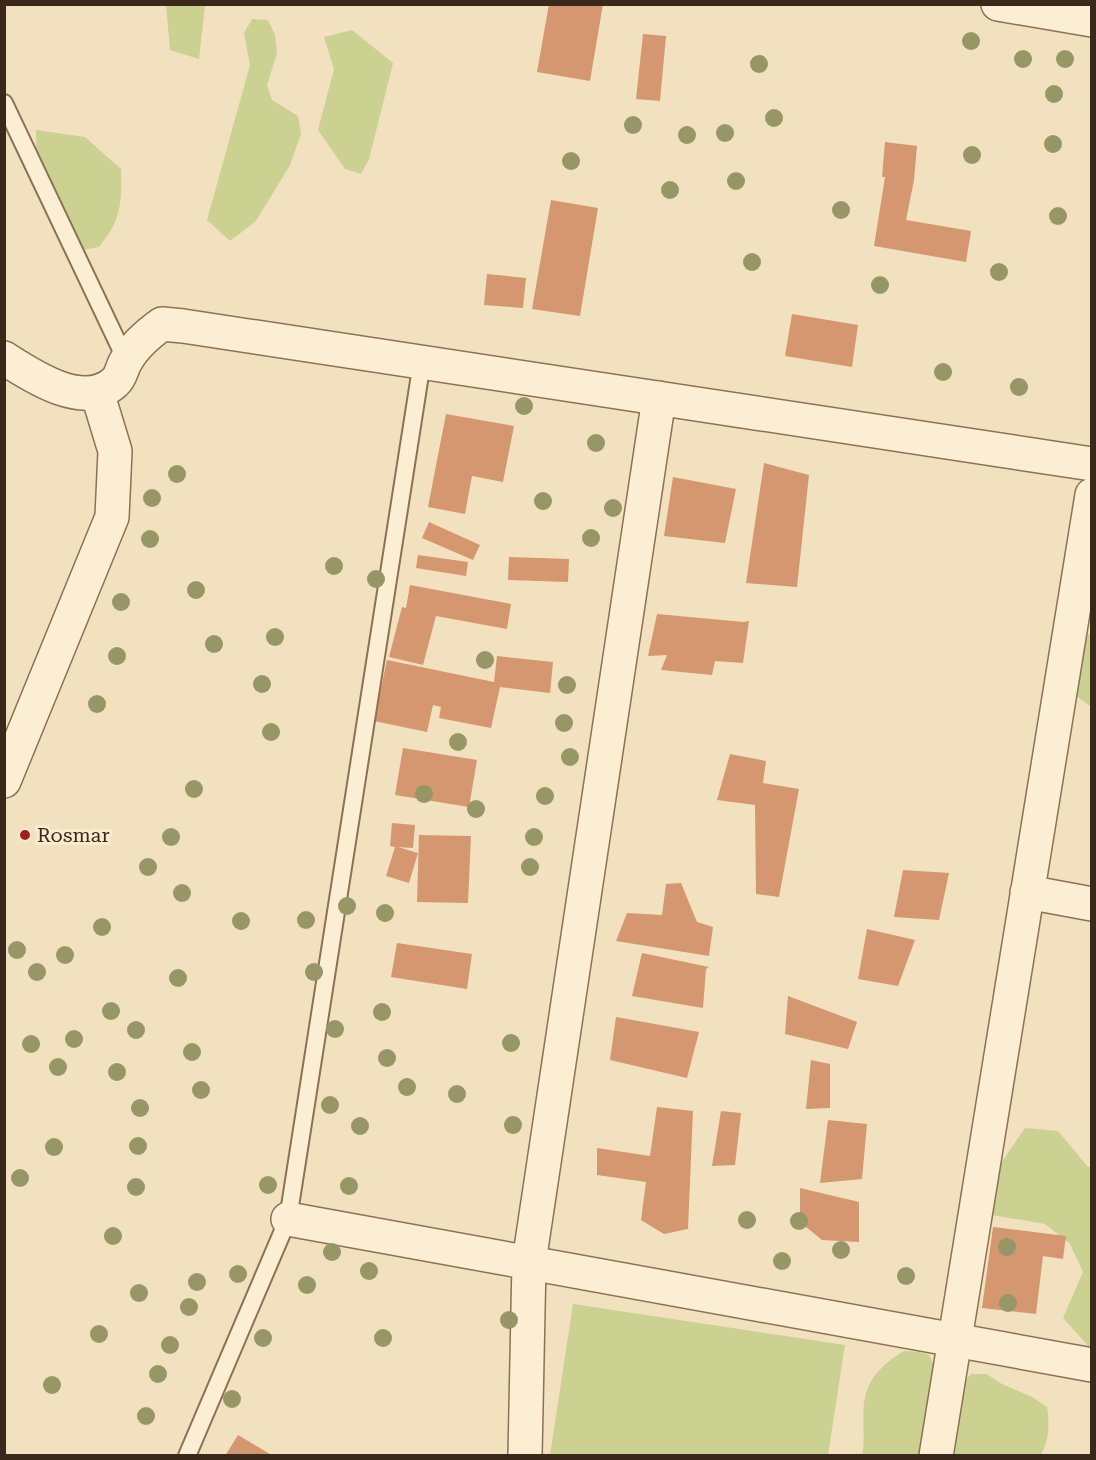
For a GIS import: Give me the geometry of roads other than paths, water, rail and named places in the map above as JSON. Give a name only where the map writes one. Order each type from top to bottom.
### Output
[{"type":"street","points":[[998,4],[1092,20]]},
{"type":"street","points":[[6,358],[34,377],[65,391],[97,392],[116,381],[126,360],[145,337],[162,324],[1092,464]]},
{"type":"street","points":[[4,781],[112,517],[115,452],[97,392]]},
{"type":"street","points":[[525,1455],[529,1262],[659,399]]},
{"type":"street","points":[[936,1455],[1092,495]]},
{"type":"street","points":[[1027,892],[1092,904]]},
{"type":"street","points":[[288,1219],[1092,1365]]},
{"type":"lane","points":[[4,103],[126,360]]},
{"type":"lane","points":[[187,1455],[288,1219],[422,362]]},
{"type":"place","name":"Rosmar","points":[[25,835]]}]
